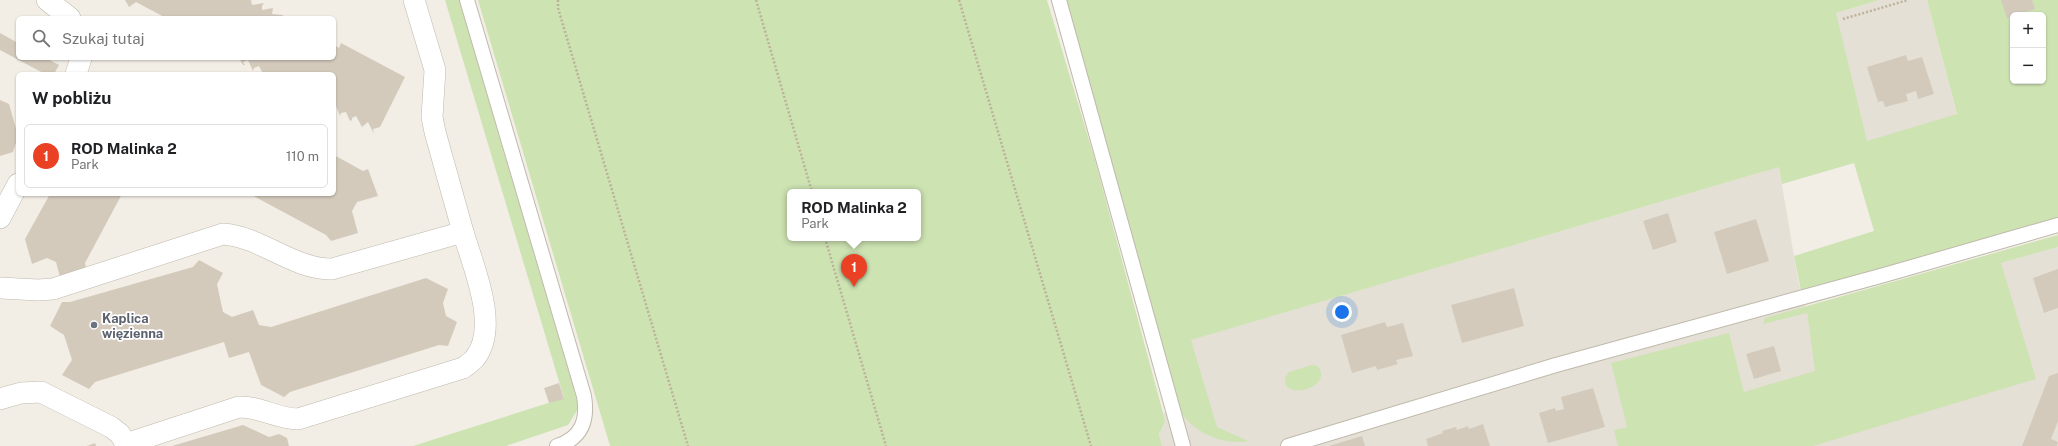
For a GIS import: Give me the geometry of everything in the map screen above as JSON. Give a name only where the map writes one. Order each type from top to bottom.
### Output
[{"type":"street","points":[[47,0],[67,16]]},
{"type":"street","points":[[0,399],[32,391],[51,395],[111,427],[120,434],[126,445],[238,407],[247,406],[280,418],[298,419],[463,368],[475,358],[480,350],[486,324],[482,298],[435,132],[432,117],[435,70],[414,0]]},
{"type":"street","points":[[77,72],[80,60]]},
{"type":"street","points":[[0,218],[16,188]]},
{"type":"street","points":[[0,288],[38,290],[53,289],[223,234],[246,237],[306,266],[332,268],[463,232]]},
{"type":"lane","points":[[468,0],[584,396],[586,408],[585,419],[579,433],[570,441],[557,446]]},
{"type":"lane","points":[[1059,0],[1182,446]]},
{"type":"lane","points":[[1288,446],[1556,365],[1869,279],[2058,225]]},
{"type":"path","points":[[558,0],[560,16],[688,446]]},
{"type":"path","points":[[756,0],[811,189]]},
{"type":"path","points":[[958,0],[1090,446]]},
{"type":"path","points":[[1843,19],[1908,0]]},
{"type":"path","points":[[826,241],[886,446]]},
{"type":"shaded area","points":[[1879,0],[1927,0],[1957,115],[1779,167],[1798,280],[1807,313],[1826,442],[2001,263],[2058,247],[2058,446],[1162,446],[1159,434],[1165,422],[1163,413],[1208,399],[1190,340],[1762,172],[1750,38]]},
{"type":"green space","points":[[445,0],[459,0],[577,400],[578,409],[568,425],[506,446],[413,446],[564,398]]},
{"type":"green space","points":[[478,0],[1047,0],[1095,160],[1163,413],[1165,422],[1159,434],[1162,446],[610,446]]},
{"type":"green space","points":[[1066,0],[1879,0],[1836,13],[1867,141],[1957,114],[1927,0],[2058,0],[2058,219],[1801,291],[1794,256],[1874,231],[1854,163],[1782,184],[1779,167],[1191,340],[1217,427],[1248,441],[1238,442],[1218,439],[1199,430],[1184,417],[1179,409]]},
{"type":"green space","points":[[2058,235],[2058,247],[2001,263],[2036,379],[1813,446],[1618,446],[1614,430],[1627,427],[1611,363],[1729,333],[1744,392],[1815,371],[1807,313],[1763,324],[1765,318]]},
{"type":"green space","points":[[1312,365],[1318,366],[1321,374],[1319,381],[1314,386],[1298,390],[1291,389],[1286,385],[1285,378],[1289,372]]},
{"type":"building","points":[[125,0],[251,0],[252,5],[264,3],[262,10],[273,8],[272,14],[283,15],[162,16],[136,2],[129,7]]},
{"type":"building","points":[[2001,0],[2032,0],[2035,9],[2026,12],[2010,12],[2010,17],[2007,18]]},
{"type":"building","points":[[0,33],[16,42],[16,59],[0,50]]},
{"type":"building","points":[[341,43],[405,77],[380,127],[373,129],[374,134],[368,122],[362,127],[356,116],[350,121],[346,112],[341,113],[340,116],[336,106],[336,72],[262,72],[259,66],[254,68],[253,71],[248,60],[336,60],[336,46],[339,48]]},
{"type":"building","points":[[1906,55],[1908,61],[1922,57],[1934,94],[1918,99],[1916,91],[1906,94],[1908,101],[1885,107],[1883,101],[1878,102],[1867,67]]},
{"type":"building","points":[[19,60],[50,60],[59,65],[55,72],[41,72]]},
{"type":"building","points":[[240,60],[248,60],[243,62],[245,65],[243,65]]},
{"type":"building","points":[[0,100],[9,104],[16,129],[16,142],[13,152],[0,156]]},
{"type":"building","points":[[336,156],[363,171],[368,169],[378,196],[357,202],[352,211],[358,233],[331,241],[326,235],[254,196],[336,196]]},
{"type":"building","points":[[49,196],[121,196],[85,263],[86,269],[60,277],[56,262],[47,258],[32,264],[25,239]]},
{"type":"building","points":[[1668,213],[1677,242],[1653,250],[1643,221]]},
{"type":"building","points":[[1756,219],[1769,261],[1727,274],[1714,232]]},
{"type":"building","points":[[199,260],[223,273],[217,284],[223,312],[232,317],[253,310],[259,325],[271,327],[426,278],[448,289],[443,303],[446,316],[457,322],[448,346],[439,345],[290,392],[284,397],[261,385],[249,352],[229,358],[224,342],[95,382],[89,389],[62,375],[72,360],[64,335],[50,326],[62,302],[70,302],[193,267]]},
{"type":"building","points":[[2058,269],[2058,308],[2044,313],[2033,278]]},
{"type":"building","points":[[1514,288],[1524,326],[1462,343],[1451,305]]},
{"type":"building","points":[[1385,322],[1387,327],[1403,323],[1413,356],[1396,360],[1398,364],[1377,370],[1376,366],[1352,373],[1341,335]]},
{"type":"building","points":[[1774,346],[1781,371],[1754,379],[1746,354]]},
{"type":"building","points":[[2058,373],[2058,421],[2051,439],[2058,442],[2057,446],[2022,446],[2049,376]]},
{"type":"building","points":[[559,383],[564,399],[549,403],[544,388]]},
{"type":"building","points":[[1593,388],[1605,427],[1548,443],[1539,413],[1555,408],[1556,411],[1564,409],[1561,397]]},
{"type":"building","points":[[1483,424],[1490,446],[1428,446],[1426,439],[1443,433],[1442,431],[1456,427],[1457,430],[1468,426],[1469,429]]},
{"type":"building","points":[[243,425],[269,437],[279,434],[287,438],[289,446],[172,446]]},
{"type":"building","points":[[1362,436],[1365,446],[1329,446]]},
{"type":"building","points":[[95,443],[96,446],[87,446]]},
{"type":"place","name":"ROD Malinka 2","points":[[854,287]]},
{"type":"place","name":"Kaplica więzienna","points":[[94,325]]}]
